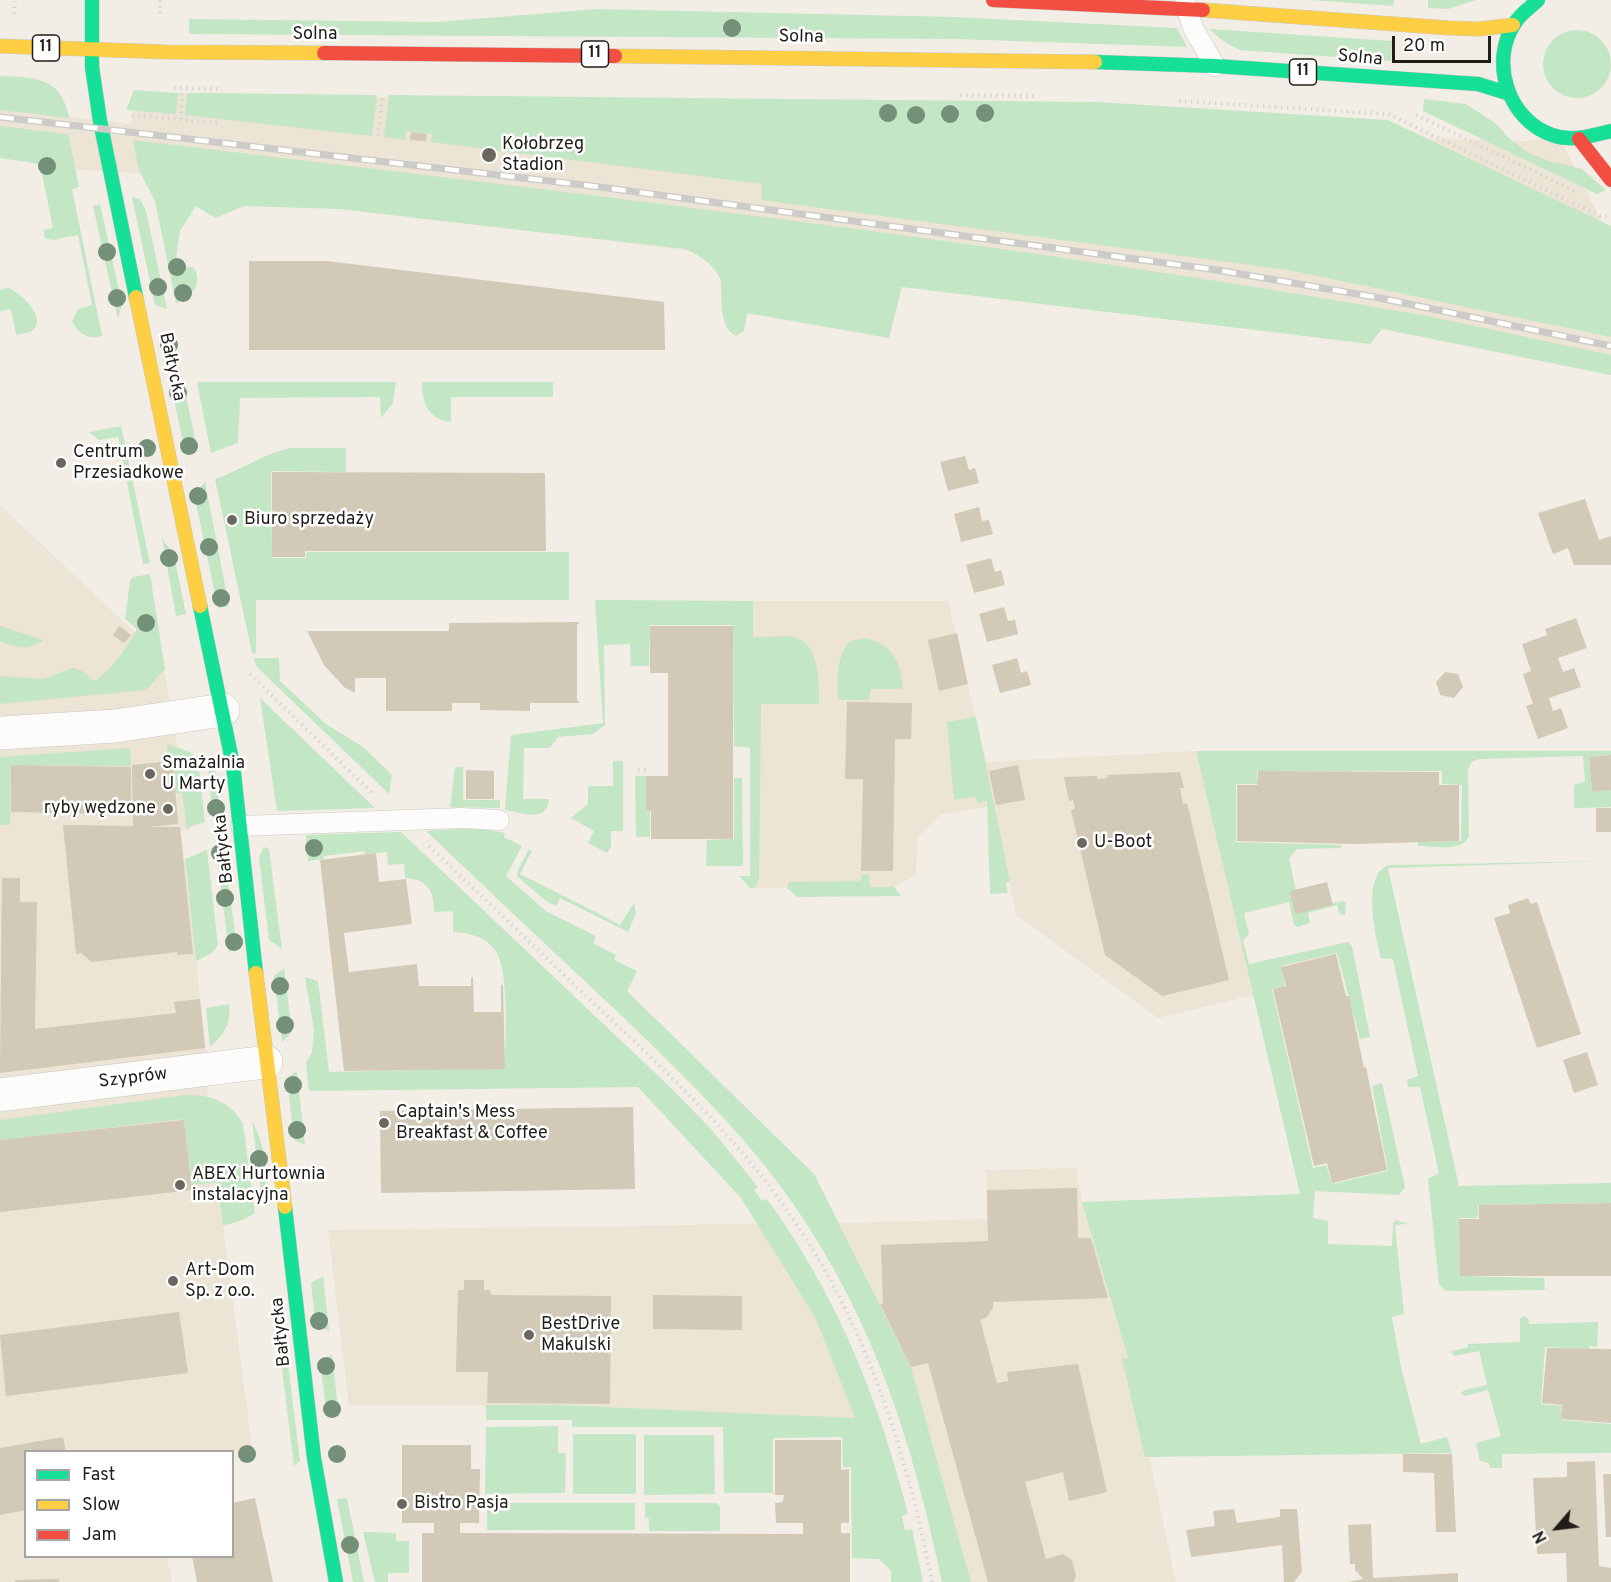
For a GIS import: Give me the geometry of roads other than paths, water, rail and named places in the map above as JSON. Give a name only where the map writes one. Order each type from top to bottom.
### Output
[{"type":"main road","points":[[92,0],[92,50]]},
{"type":"main road","name":"Solna","points":[[993,0],[1185,5],[1449,28],[1479,29],[1513,25]]},
{"type":"main road","points":[[1537,0],[1513,25],[1502,58],[1507,93],[1522,116],[1536,127],[1552,135],[1579,139],[1611,131]]},
{"type":"main road","name":"Solna","points":[[0,46],[92,50],[1016,58],[1215,66],[1478,84],[1507,93]]},
{"type":"main road","name":"Bałtycka","points":[[92,50],[100,121],[223,710],[240,826],[266,1062],[292,1257],[319,1494],[336,1582]]},
{"type":"main road","points":[[1579,139],[1611,180]]},
{"type":"street","points":[[0,733],[115,726],[223,710]]},
{"type":"street","name":"Szyprów","points":[[0,1095],[266,1062]]},
{"type":"lane","points":[[1185,5],[1215,66]]},
{"type":"lane","points":[[240,826],[461,818],[499,820]]},
{"type":"railway","points":[[0,117],[592,186],[1217,270],[1375,297],[1611,346]]},
{"type":"place","name":"Kołobrzeg Stadion","points":[[489,155]]},
{"type":"place","name":"Centrum Przesiadkowe","points":[[61,463]]},
{"type":"place","name":"Biuro sprzedaży","points":[[232,520]]},
{"type":"place","name":"Smażalnia U Marty","points":[[150,774]]},
{"type":"place","name":"ryby wędzone","points":[[168,809]]},
{"type":"place","name":"U-Boot","points":[[1082,843]]},
{"type":"place","name":"Captain's Mess Breakfast & Coffee","points":[[384,1123]]},
{"type":"place","name":"ABEX Hurtownia instalacyjna","points":[[180,1185]]},
{"type":"place","name":"Art-Dom Sp. z o.o.","points":[[173,1281]]},
{"type":"place","name":"BestDrive Makulski","points":[[529,1335]]},
{"type":"place","name":"Bistro Pasja","points":[[402,1504]]}]
